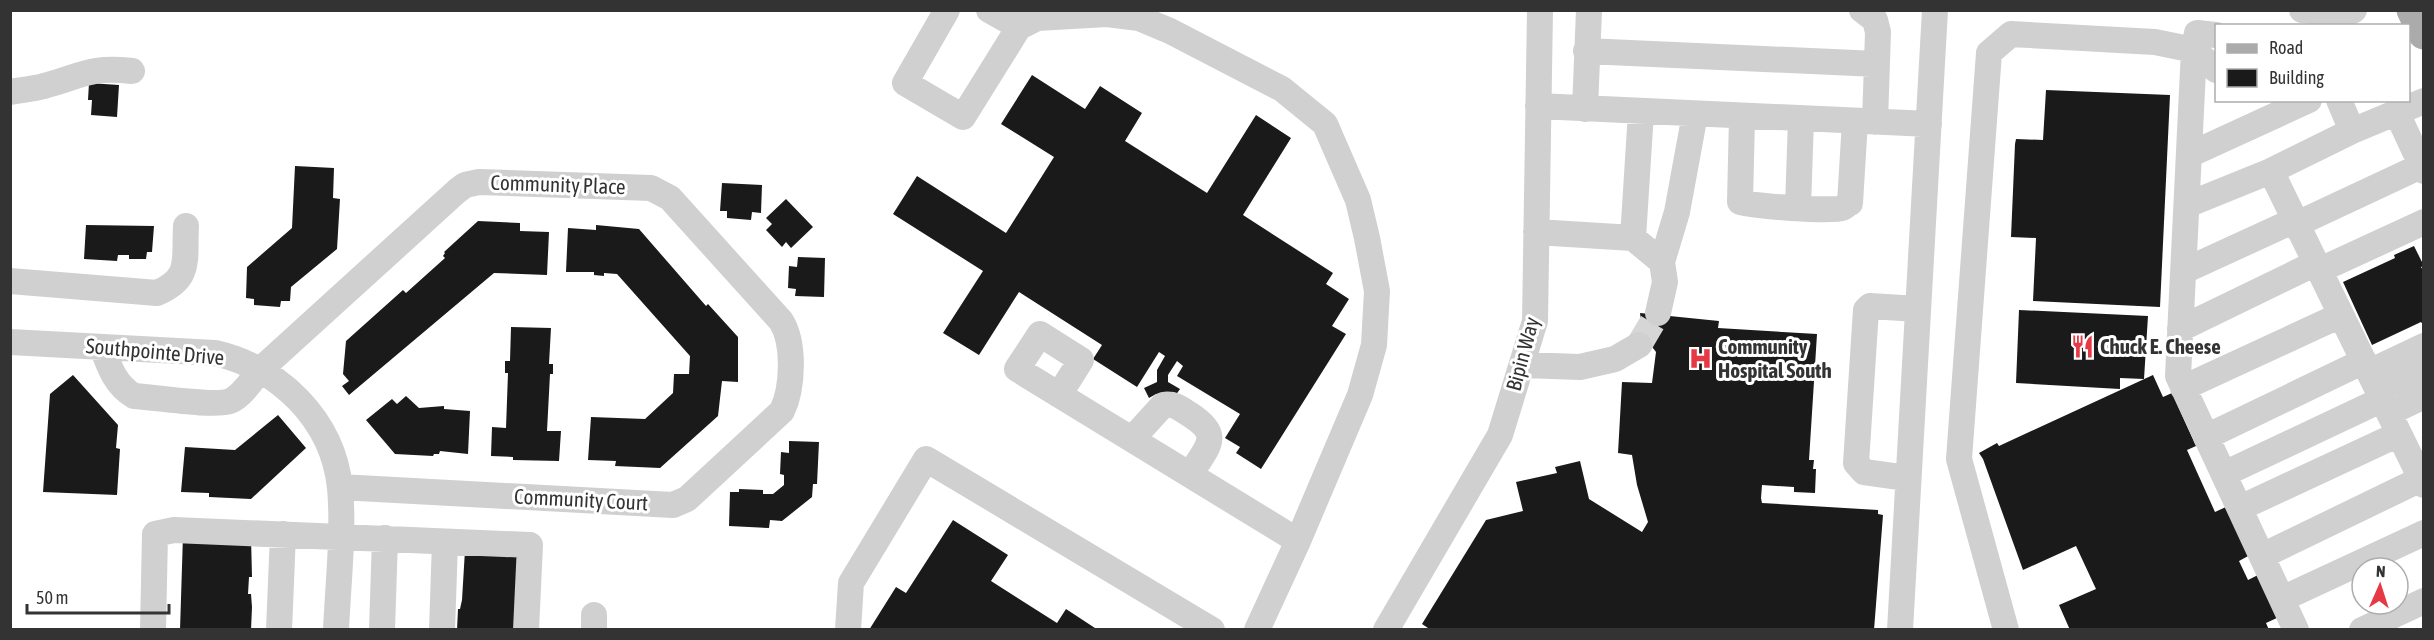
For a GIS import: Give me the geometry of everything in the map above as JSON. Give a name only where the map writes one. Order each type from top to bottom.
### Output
[{"type":"main road","points":[[2413,10],[2424,33]]},
{"type":"street","points":[[946,10],[905,83],[963,117],[1019,27],[1037,18],[1071,13],[1139,18],[1170,31],[1282,89],[1325,124],[1358,200],[1377,291],[1374,345],[1360,395],[1298,541],[1257,630]]},
{"type":"street","points":[[988,10],[1019,27]]},
{"type":"street","name":"Bipin Way","points":[[1386,630],[1500,435],[1535,321],[1540,10]]},
{"type":"street","points":[[1585,109],[1589,10]]},
{"type":"street","points":[[1742,117],[1740,202],[1751,205],[1842,208],[1850,202],[1877,64],[1878,32],[1875,20],[1862,10]]},
{"type":"street","points":[[1900,630],[1935,10]]},
{"type":"street","points":[[2302,10],[2346,14],[2354,10]]},
{"type":"street","points":[[2215,35],[2196,33],[2194,50],[2178,376],[2296,630]]},
{"type":"street","points":[[2006,630],[1959,459],[1989,52],[2011,34],[2155,42],[2194,50],[2215,68]]},
{"type":"street","points":[[1586,51],[1877,64]]},
{"type":"street","points":[[10,92],[44,86],[95,69],[132,71]]},
{"type":"street","points":[[2187,205],[2271,171],[2352,131],[2424,101]]},
{"type":"street","points":[[2189,155],[2305,102]]},
{"type":"street","points":[[2340,102],[2352,131]]},
{"type":"street","points":[[1538,106],[1929,124]]},
{"type":"street","points":[[1633,238],[1641,112]]},
{"type":"street","points":[[2184,271],[2422,168],[2397,113]]},
{"type":"street","points":[[1658,313],[1665,282],[1662,262],[1677,212],[1695,114]]},
{"type":"street","points":[[1798,207],[1801,119]]},
{"type":"street","points":[[2262,556],[2422,482],[2271,171]]},
{"type":"street","name":"Community Place","points":[[102,347],[111,372],[124,390],[134,396],[216,403],[230,401],[260,370],[465,186],[480,182],[651,188],[670,198],[785,327],[791,349],[788,394],[784,407]]},
{"type":"street","points":[[2180,329],[2424,222]]},
{"type":"street","points":[[10,281],[157,293],[173,286],[184,273],[186,226]]},
{"type":"street","points":[[1536,232],[1633,238],[1662,262]]},
{"type":"street","points":[[1907,478],[1864,472],[1856,463],[1866,310],[1870,306],[1918,309]]},
{"type":"street","points":[[2183,388],[2341,315]]},
{"type":"street","name":"Southpointe Drive","points":[[10,342],[215,353],[232,357],[260,370],[285,386],[311,414],[328,444],[340,487],[336,630]]},
{"type":"street","points":[[1522,365],[1580,367],[1615,359],[1639,345]]},
{"type":"street","points":[[2240,508],[2380,395],[2424,346]]},
{"type":"street","points":[[2224,474],[2380,395],[2424,368]]},
{"type":"street","points":[[1059,395],[1298,541]]},
{"type":"street","points":[[2206,437],[2380,395],[2424,396]]},
{"type":"street","points":[[1132,439],[1163,405],[1178,406],[1201,421],[1208,428],[1210,435],[1208,444],[1190,475]]},
{"type":"street","name":"Community Court","points":[[340,487],[673,505],[687,499],[776,419],[784,407]]},
{"type":"street","points":[[848,630],[851,583],[926,459],[1212,630]]},
{"type":"street","points":[[153,630],[155,534],[174,530],[530,545],[526,630]]},
{"type":"street","points":[[2282,599],[2424,533]]},
{"type":"street","points":[[279,630],[283,534]]},
{"type":"street","points":[[382,630],[385,538]]},
{"type":"street","points":[[442,630],[445,542]]},
{"type":"street","points":[[2362,630],[2424,601]]},
{"type":"building","points":[[1032,75],[1085,109],[1100,86],[1142,113],[1125,141],[1207,193],[1256,115],[1291,138],[1243,215],[1333,273],[1326,284],[1349,299],[1332,326],[1346,334],[1261,469],[1236,453],[1240,447],[1225,438],[1240,414],[1177,376],[1183,366],[1177,361],[1168,375],[1168,382],[1180,389],[1173,399],[1166,394],[1156,394],[1149,398],[1144,388],[1157,382],[1157,370],[1165,356],[1159,352],[1137,387],[1093,359],[1102,345],[1019,292],[979,355],[943,333],[983,271],[893,214],[917,176],[1006,233],[1054,157],[1001,124]]},
{"type":"building","points":[[89,83],[119,85],[117,117],[91,115],[92,100],[88,100]]},
{"type":"building","points":[[2046,90],[2170,95],[2160,307],[2033,301],[2036,238],[2011,237],[2015,144],[2016,139],[2043,140]]},
{"type":"building","points":[[295,166],[334,168],[333,198],[340,199],[337,249],[291,287],[290,301],[281,301],[280,307],[254,305],[254,299],[246,298],[247,267],[292,228]]},
{"type":"building","points":[[722,183],[762,185],[761,213],[752,212],[751,220],[727,218],[727,211],[720,211]]},
{"type":"building","points":[[786,199],[813,227],[791,248],[786,242],[782,247],[766,230],[772,224],[766,218]]},
{"type":"building","points":[[478,221],[520,223],[520,231],[549,232],[547,275],[494,273],[349,395],[342,386],[349,381],[343,374],[346,341],[403,290],[406,293],[445,258],[444,252]]},
{"type":"building","points":[[86,225],[154,226],[152,252],[147,252],[146,259],[129,259],[129,255],[118,255],[117,261],[84,259]]},
{"type":"building","points":[[596,225],[639,229],[706,306],[708,304],[738,337],[738,382],[722,381],[718,416],[660,468],[615,466],[616,461],[588,460],[591,417],[645,419],[673,393],[674,374],[689,374],[690,356],[617,274],[604,273],[604,276],[594,275],[594,272],[566,272],[568,228],[596,230]]},
{"type":"building","points":[[2414,246],[2424,266],[2421,267],[2424,272],[2424,326],[2421,322],[2372,345],[2343,282],[2395,258],[2394,255]]},
{"type":"building","points":[[798,257],[825,258],[824,297],[795,296],[796,289],[788,288],[789,266],[797,267]]},
{"type":"building","name":"Chuck E. Cheese","points":[[2019,310],[2148,316],[2144,379],[2120,378],[2120,389],[2016,383]]},
{"type":"building","points":[[1640,313],[1719,321],[1718,328],[1817,334],[1809,460],[1814,460],[1813,469],[1816,469],[1815,493],[1794,492],[1794,487],[1762,485],[1761,498],[1762,503],[1878,510],[1878,514],[1883,515],[1874,630],[1431,630],[1422,624],[1486,520],[1523,511],[1516,482],[1557,473],[1555,467],[1580,461],[1589,499],[1642,532],[1648,522],[1637,485],[1632,455],[1618,453],[1622,382],[1652,383],[1656,352],[1643,335]]},
{"type":"building","points":[[511,327],[551,328],[549,364],[553,364],[553,374],[550,374],[547,431],[561,431],[559,461],[513,460],[513,457],[491,456],[492,427],[506,428],[508,373],[505,373],[505,361],[510,361]]},
{"type":"building","points":[[73,375],[118,425],[116,448],[120,449],[117,495],[43,492],[50,394]]},
{"type":"building","points":[[2153,375],[2163,397],[2172,393],[2196,446],[2187,450],[2215,512],[2228,506],[2250,555],[2239,561],[2248,580],[2260,574],[2279,617],[2266,623],[2269,630],[2070,630],[2059,605],[2096,589],[2076,546],[2023,570],[1979,453]]},
{"type":"building","points":[[406,396],[419,408],[444,406],[444,409],[470,411],[468,454],[440,451],[439,454],[433,456],[395,454],[366,420],[392,399],[397,404]]},
{"type":"building","points":[[278,415],[306,448],[251,499],[209,497],[209,493],[181,492],[185,447],[235,450]]},
{"type":"building","points":[[789,441],[819,442],[817,484],[813,484],[812,497],[782,521],[770,520],[769,528],[729,526],[730,492],[739,492],[739,489],[763,490],[763,494],[773,494],[784,485],[784,475],[780,474],[781,452],[789,453]]},
{"type":"building","points":[[953,520],[1008,555],[991,581],[1057,623],[1066,609],[1098,630],[869,630],[896,587],[906,593]]},
{"type":"building","points":[[183,535],[251,537],[252,577],[249,577],[248,594],[251,594],[251,630],[180,630]]},
{"type":"building","points":[[465,550],[521,553],[517,630],[457,630],[458,609],[460,609],[462,600]]},
{"type":"tunnel","points":[[1639,345],[1658,313]]},
{"type":"place","name":"Chuck E. Cheese","points":[[2082,347]]},
{"type":"place","name":"Community Hospital South","points":[[1700,359]]}]
